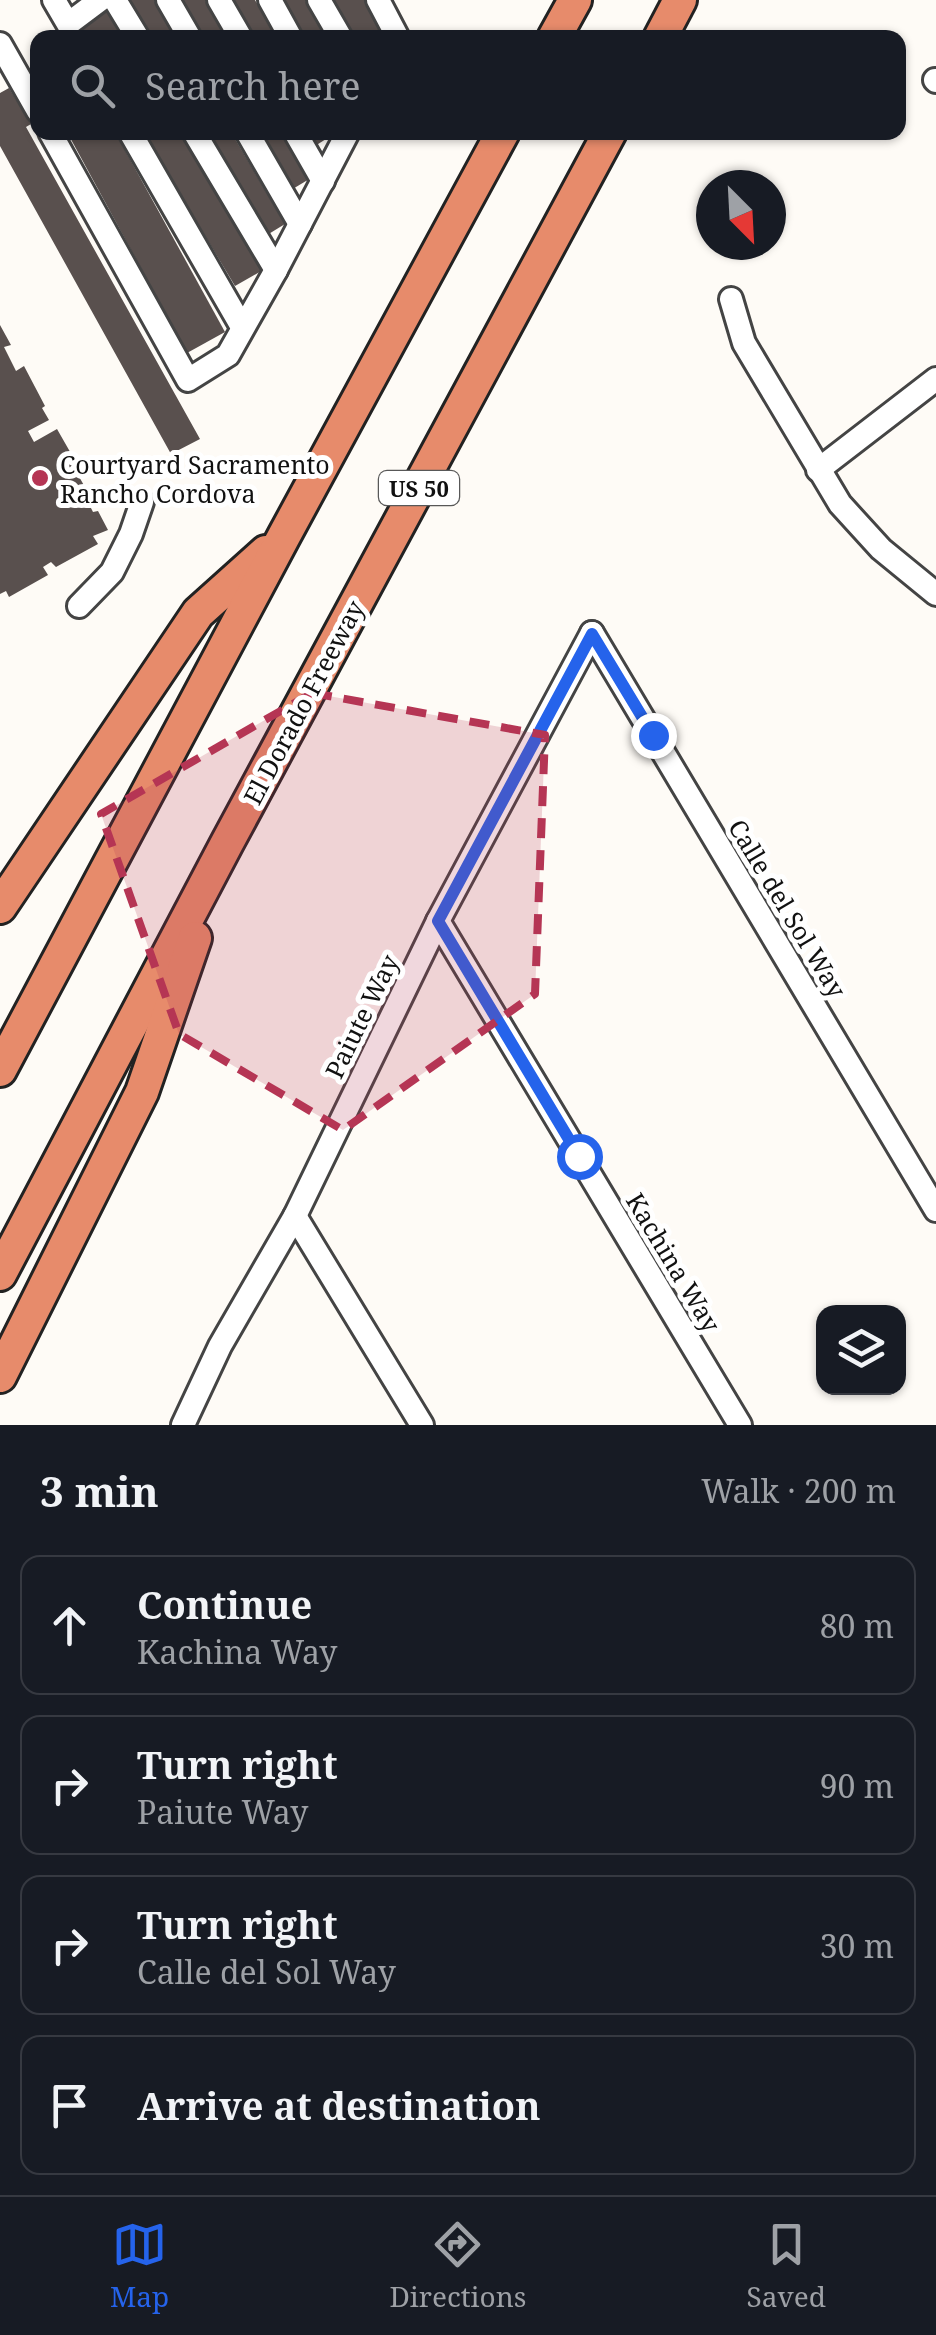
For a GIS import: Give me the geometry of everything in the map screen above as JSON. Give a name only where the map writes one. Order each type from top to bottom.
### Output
[{"type":"highway","points":[[558,30],[575,0]]},
{"type":"highway","points":[[664,30],[680,0]]},
{"type":"highway","points":[[0,1070],[499,140]]},
{"type":"highway","name":"El Dorado Freeway","points":[[0,1274],[606,140]]},
{"type":"highway","points":[[0,908],[198,613],[284,536]]},
{"type":"highway","points":[[0,1376],[142,1092],[228,843]]},
{"type":"street","points":[[54,0],[71,30]]},
{"type":"street","points":[[73,30],[100,0]]},
{"type":"street","points":[[115,0],[133,30]]},
{"type":"street","points":[[168,0],[185,30]]},
{"type":"street","points":[[219,0],[236,30]]},
{"type":"street","points":[[270,0],[287,30]]},
{"type":"street","points":[[320,0],[337,30]]},
{"type":"street","points":[[378,0],[394,30]]},
{"type":"street","points":[[0,44],[30,97]]},
{"type":"street","points":[[54,140],[188,380],[228,355],[343,140]]},
{"type":"street","points":[[135,140],[242,328]]},
{"type":"street","points":[[199,140],[276,270]]},
{"type":"street","points":[[251,140],[300,224]]},
{"type":"street","points":[[299,140],[322,182]]},
{"type":"street","points":[[731,299],[744,343],[840,504],[881,549],[936,594]]},
{"type":"street","points":[[818,470],[936,379]]},
{"type":"street","points":[[79,606],[112,572],[142,502]]},
{"type":"street","name":"Paiute Way","points":[[183,1425],[220,1346],[295,1216],[438,921],[592,634]]},
{"type":"street","name":"Calle del Sol Way","points":[[592,634],[936,1210]]},
{"type":"street","name":"Kachina Way","points":[[438,921],[740,1425]]},
{"type":"street","points":[[295,1216],[422,1425]]},
{"type":"highlighted area","points":[[312,693],[545,735],[535,994],[343,1130],[179,1034],[101,814]]},
{"type":"building","points":[[127,0],[154,0],[171,30],[145,30]]},
{"type":"building","points":[[178,0],[205,0],[222,30],[196,30]]},
{"type":"building","points":[[229,0],[255,0],[272,30],[246,30]]},
{"type":"building","points":[[279,0],[305,0],[322,30],[297,30]]},
{"type":"building","points":[[329,0],[369,0],[386,30],[347,30]]},
{"type":"building","points":[[107,9],[119,30],[82,30],[79,25]]},
{"type":"building","points":[[9,88],[30,122],[26,127],[30,140],[200,439],[171,454],[0,146],[0,93]]},
{"type":"building","points":[[71,140],[119,140],[225,332],[187,353]]},
{"type":"building","points":[[148,140],[186,140],[263,270],[235,286]]},
{"type":"building","points":[[211,140],[236,140],[285,224],[267,235]]},
{"type":"building","points":[[262,140],[288,140],[311,178],[291,190]]},
{"type":"building","name":"Courtyard Sacramento Rancho Cordova","points":[[0,325],[11,345],[4,347],[16,371],[24,366],[49,420],[28,431],[34,442],[57,429],[90,496],[86,498],[93,512],[98,511],[108,530],[93,536],[98,544],[56,567],[51,562],[43,567],[48,575],[9,597],[6,591],[0,594]]},
{"type":"place","name":"Courtyard Sacramento Rancho Cordova","points":[[40,478]]},
{"type":"route","points":[[579,1156],[438,921],[592,634],[653,735]]}]
